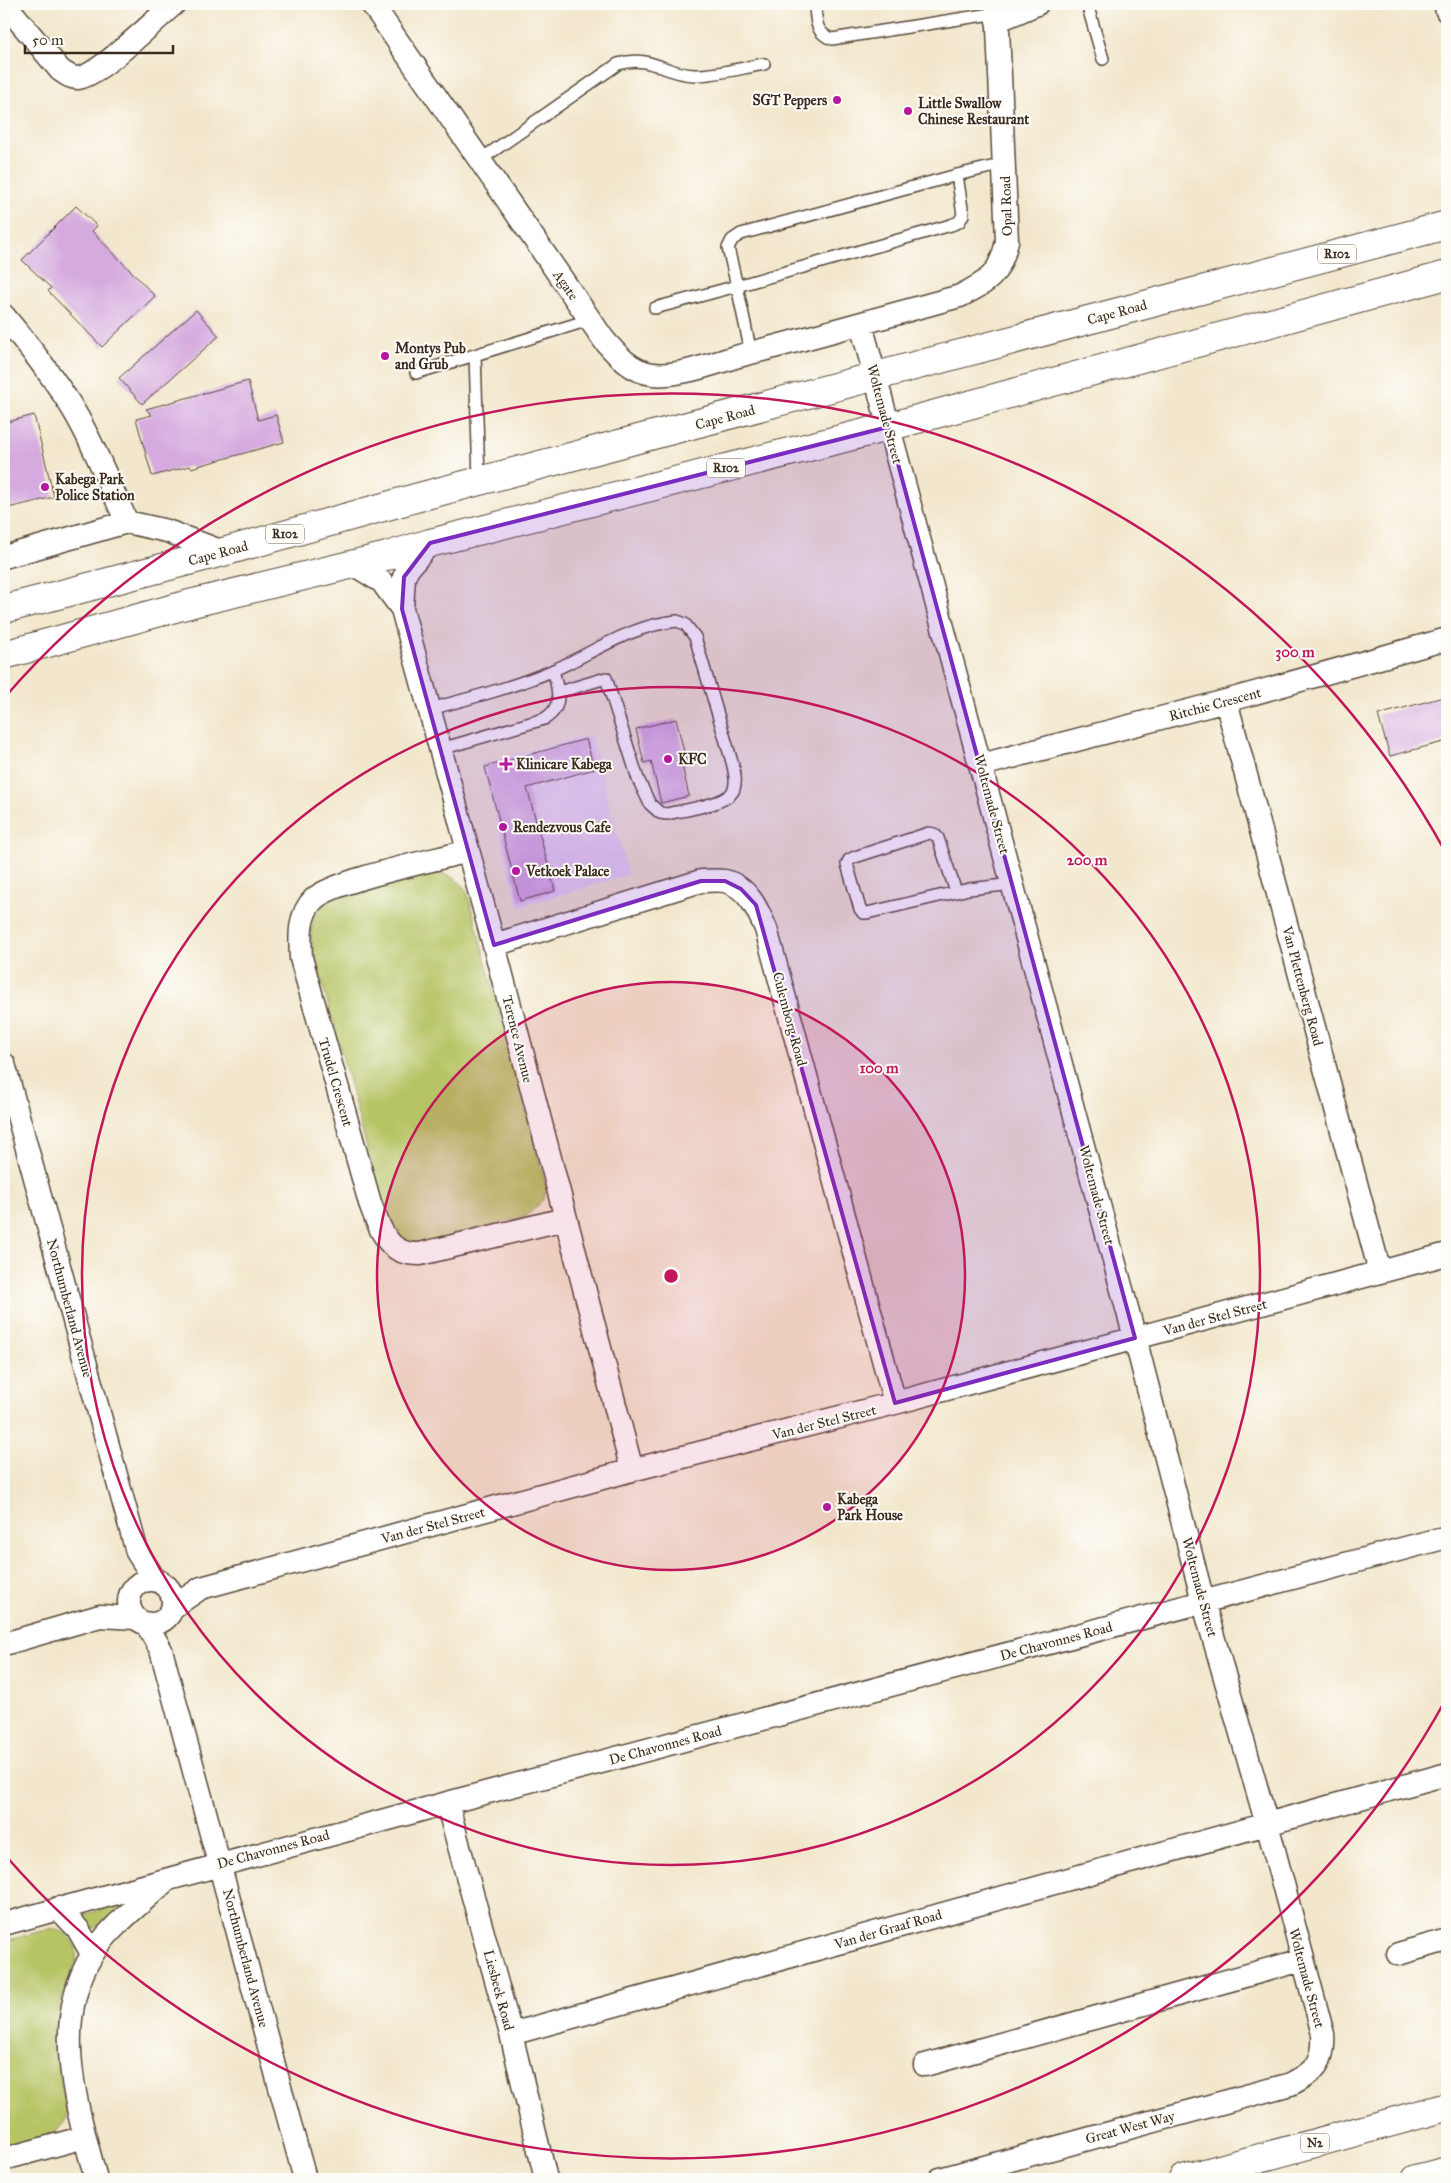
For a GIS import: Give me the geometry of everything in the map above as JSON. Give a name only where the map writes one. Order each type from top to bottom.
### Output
[{"type":"main road","name":"Cape Road","points":[[4,609],[222,552],[479,481],[1447,225]]},
{"type":"main road","name":"R102","points":[[4,655],[192,603],[353,564],[888,427],[1447,275]]},
{"type":"main road","name":"N2","points":[[1183,2179],[1447,2107]]},
{"type":"main road","points":[[1416,2179],[1447,2171]]},
{"type":"street","points":[[4,4],[60,70],[70,77],[78,78],[96,72],[174,4]]},
{"type":"street","name":"Agate","points":[[372,4],[589,320],[616,354],[633,366],[651,374],[677,372],[861,324]]},
{"type":"street","points":[[997,12],[1037,4]]},
{"type":"street","points":[[1445,4],[1447,12]]},
{"type":"street","name":"Opal Road","points":[[861,324],[960,296],[982,285],[992,276],[1003,261],[1007,240],[997,12]]},
{"type":"street","points":[[4,316],[56,380],[76,413],[127,522]]},
{"type":"street","name":"Woltemade Street","points":[[861,324],[1135,1338],[1203,1601],[1266,1824],[1322,2034],[1324,2045],[1316,2067]]},
{"type":"street","points":[[4,557],[127,522],[166,531],[222,552]]},
{"type":"street","name":"Terence Avenue","points":[[430,543],[408,569],[404,577],[402,609],[494,945],[632,1470]]},
{"type":"street","name":"Terence Avenue","points":[[353,564],[382,582],[402,609]]},
{"type":"street","name":"Ritchie Crescent","points":[[981,765],[1226,701],[1447,639]]},
{"type":"street","name":"Van Plettenberg Road","points":[[1226,701],[1380,1272]]},
{"type":"street","name":"Trudel Crescent","points":[[468,851],[346,883],[314,899],[306,910],[299,930],[301,958],[370,1204],[380,1228],[393,1245],[402,1252],[420,1254],[565,1219]]},
{"type":"street","name":"Culemborg Road","points":[[494,945],[701,881],[725,881],[741,889],[756,905],[766,929],[895,1404]]},
{"type":"street","name":"Northumberland Avenue","points":[[4,1064],[146,1587]]},
{"type":"street","name":"Van der Stel Street","points":[[146,1587],[201,1588],[632,1470],[895,1404],[1447,1254]]},
{"type":"street","name":"De Chavonnes Road","points":[[96,2179],[74,2091],[69,2030],[72,2004],[92,1954],[106,1937],[165,1881],[220,1864],[447,1803],[1447,1537]]},
{"type":"street","points":[[100,1616],[154,1617],[173,1599],[146,1587]]},
{"type":"street","points":[[4,1644],[100,1616],[146,1587]]},
{"type":"street","points":[[146,1587],[128,1604],[154,1617]]},
{"type":"street","name":"Van der Stel Street","points":[[154,1617],[201,1588]]},
{"type":"street","name":"Northumberland Avenue","points":[[154,1617],[305,2179]]},
{"type":"street","name":"Van der Graaf Road","points":[[511,2034],[1447,1774]]},
{"type":"street","name":"Liesbeek Road","points":[[447,1803],[511,2034],[546,2179]]},
{"type":"street","points":[[4,1924],[58,1908],[165,1881]]},
{"type":"street","points":[[58,1908],[78,1929],[92,1954]]},
{"type":"street","points":[[1398,1954],[1447,1940]]},
{"type":"street","points":[[925,2065],[1302,1960]]},
{"type":"street","name":"Great West Way","points":[[940,2179],[1291,2084],[1306,2076],[1316,2067]]},
{"type":"street","points":[[4,2159],[85,2137]]},
{"type":"lane","points":[[815,4],[817,28],[823,36],[832,39],[997,12]]},
{"type":"lane","points":[[1087,4],[1102,59]]},
{"type":"lane","points":[[480,160],[618,64],[632,60],[647,61],[679,73],[693,75],[712,74],[764,64]]},
{"type":"lane","points":[[751,353],[728,248],[732,240],[741,234],[1004,164]]},
{"type":"lane","points":[[655,308],[958,222],[964,215],[957,175]]},
{"type":"lane","points":[[416,373],[589,320]]},
{"type":"lane","points":[[475,355],[479,481]]},
{"type":"lane","points":[[430,709],[553,670],[609,642],[644,628],[677,621],[690,628],[698,645],[732,762],[736,780],[732,793],[725,799],[712,804],[667,814],[656,809],[650,804],[638,779],[606,678],[559,692]]},
{"type":"lane","points":[[441,749],[544,719],[555,710],[559,692],[553,670]]},
{"type":"lane","points":[[956,892],[938,838],[934,834],[929,833],[855,857],[849,860],[847,864],[860,909],[867,913],[956,892],[1013,884]]},
{"type":"highlighted area","points":[[888,427],[1135,1338],[895,1403],[756,905],[741,889],[725,881],[701,881],[494,945],[402,609],[404,577],[430,543]]},
{"type":"shaded area","points":[[591,735],[628,875],[519,907],[481,764]]},
{"type":"green space","points":[[436,872],[455,879],[468,894],[546,1186],[546,1193],[542,1201],[527,1216],[420,1246],[399,1239],[387,1223],[311,941],[311,929],[314,919],[327,900]]},
{"type":"green space","points":[[127,1903],[87,1934],[82,1915]]},
{"type":"green space","points":[[53,1928],[67,1935],[74,1943],[77,1953],[75,1964],[62,1999],[58,2021],[58,2061],[67,2114],[65,2121],[54,2133],[29,2143],[4,2149],[4,1941]]},
{"type":"building","points":[[76,206],[97,226],[92,231],[155,296],[102,347],[48,291],[51,288],[22,260]]},
{"type":"building","points":[[196,310],[219,336],[142,404],[119,378]]},
{"type":"building","points":[[248,381],[258,420],[276,415],[284,442],[191,468],[190,466],[152,476],[136,419],[152,415],[146,409]]},
{"type":"building","points":[[34,415],[54,497],[4,509],[4,423]]},
{"type":"building","points":[[1447,696],[1447,741],[1390,756],[1378,715]]},
{"type":"building","points":[[676,719],[687,764],[682,765],[689,796],[661,803],[651,761],[644,763],[636,729]]},
{"type":"building","points":[[586,739],[594,769],[527,788],[555,891],[520,901],[485,767]]},
{"type":"place","name":"SGT Peppers","points":[[837,100]]},
{"type":"place","name":"Little Swallow Chinese Restaurant","points":[[908,111]]},
{"type":"place","name":"Montys Pub and Grub","points":[[385,356]]},
{"type":"place","name":"Kabega Park Police Station","points":[[45,487]]},
{"type":"place","name":"KFC","points":[[668,759]]},
{"type":"place","name":"Klinicare Kabega","points":[[506,764]]},
{"type":"place","name":"Rendezvous Cafe","points":[[503,827]]},
{"type":"place","name":"Vetkoek Palace","points":[[516,871]]},
{"type":"place","name":"Kabega Park House","points":[[827,1507]]}]
